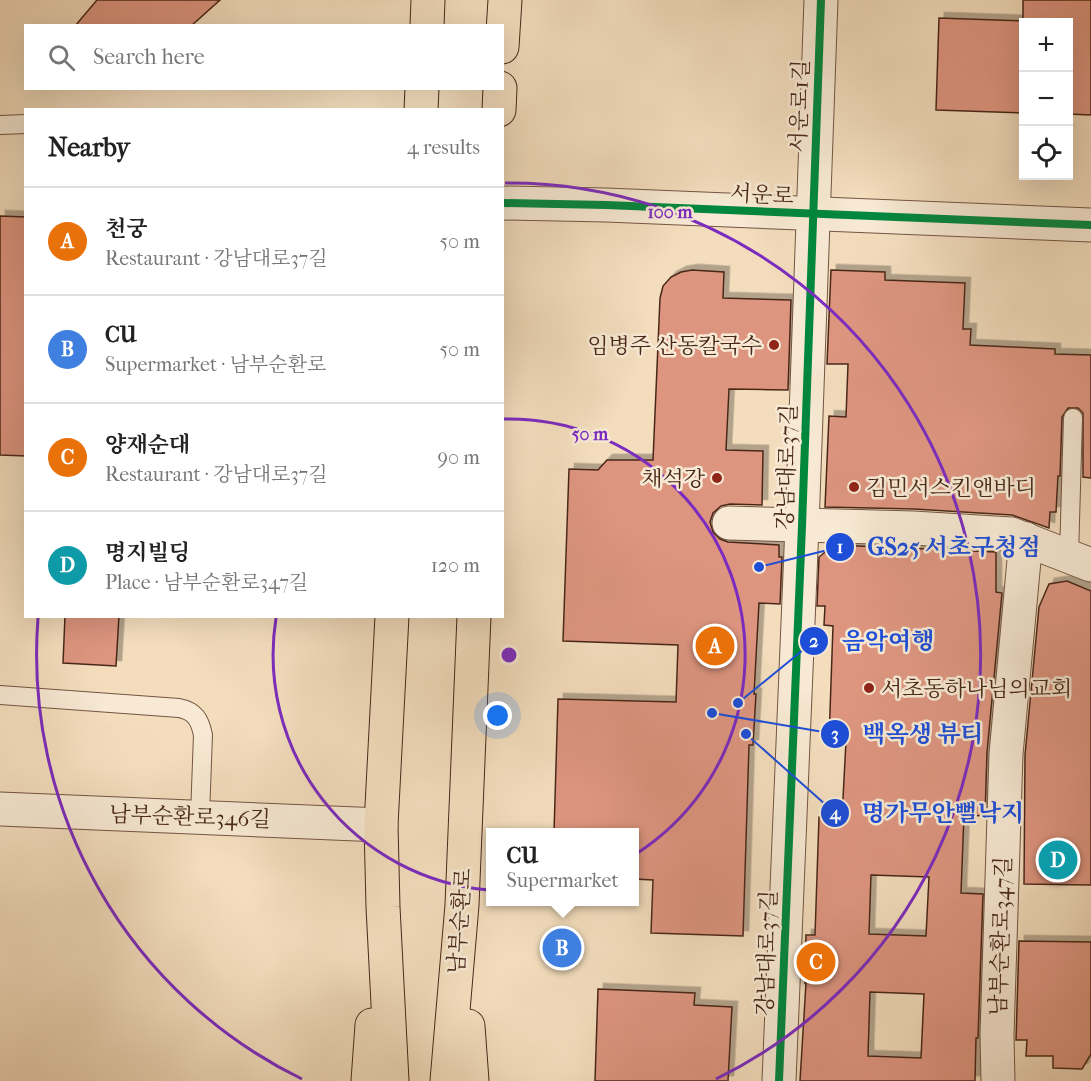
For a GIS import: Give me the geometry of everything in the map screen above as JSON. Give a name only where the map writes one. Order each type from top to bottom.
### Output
[{"type":"main road","points":[[427,24],[428,0]]},
{"type":"main road","points":[[504,24],[506,0]]},
{"type":"main road","points":[[421,108],[422,90]]},
{"type":"main road","points":[[499,108],[500,90]]},
{"type":"main road","points":[[392,618],[381,825],[392,1081]]},
{"type":"main road","name":"남부순환로","points":[[447,1081],[462,905],[474,618]]},
{"type":"main road","points":[[462,905],[471,1081]]},
{"type":"main road","points":[[368,1081],[383,906]]},
{"type":"street","name":"서운로1길","points":[[813,214],[821,0]]},
{"type":"street","name":"서운로","points":[[504,203],[606,204],[1091,225]]},
{"type":"street","name":"강남대로37길","points":[[779,1081],[813,214]]},
{"type":"street","name":"강남대로37길","points":[[729,524],[1011,534],[1080,560]]},
{"type":"street","name":"남부순환로347길","points":[[998,1081],[997,1035],[1006,754],[1026,539]]},
{"type":"street","name":"남부순환로346길","points":[[0,809],[381,825]]},
{"type":"lane","points":[[0,124],[24,124]]},
{"type":"lane","points":[[1073,418],[1080,560]]},
{"type":"lane","points":[[0,695],[179,708],[193,713],[200,722],[203,735],[200,816]]},
{"type":"building","points":[[97,0],[220,0],[193,24],[77,24]]},
{"type":"building","points":[[1023,0],[1091,0],[1091,115],[1073,114],[1073,18],[1023,18]]},
{"type":"building","points":[[939,18],[1019,21],[1019,113],[936,110]]},
{"type":"building","points":[[0,216],[24,217],[24,456],[0,455]]},
{"type":"building","points":[[692,270],[724,272],[723,298],[791,300],[788,390],[729,389],[726,450],[763,451],[762,505],[721,506],[713,513],[710,522],[713,532],[720,539],[728,542],[779,545],[779,557],[782,557],[780,604],[759,603],[753,745],[749,745],[743,936],[651,933],[653,880],[639,879],[639,828],[554,828],[558,699],[676,702],[678,645],[563,641],[569,469],[598,470],[607,460],[653,460],[660,298],[663,286],[671,277]]},
{"type":"building","points":[[831,270],[885,272],[885,280],[965,283],[963,329],[971,329],[970,345],[1055,349],[1055,354],[1091,355],[1091,478],[1083,477],[1083,413],[1078,408],[1068,408],[1062,417],[1056,512],[1050,512],[1049,528],[1012,515],[914,509],[825,507],[829,416],[846,417],[848,364],[827,364]]},
{"type":"building","points":[[834,545],[996,552],[996,592],[1002,593],[987,752],[985,816],[964,815],[961,893],[983,894],[975,1081],[800,1081],[806,983],[806,935],[815,935],[819,817],[842,818],[846,741],[829,740],[833,626],[824,625],[825,606],[817,606],[819,557]],"holes":[[[871,875],[929,877],[926,936],[869,934]],[[870,992],[924,994],[921,1058],[868,1056]]]},
{"type":"building","points":[[1067,581],[1091,591],[1091,885],[1024,884],[1025,755],[1039,607],[1049,584]]},
{"type":"building","points":[[65,618],[119,618],[116,666],[63,663]]},
{"type":"building","points":[[1019,941],[1091,942],[1091,1054],[1082,1069],[1053,1068],[1053,1056],[1026,1056],[1027,1040],[1016,1040]]},
{"type":"building","points":[[598,989],[695,993],[694,1005],[732,1007],[728,1081],[595,1081]]},
{"type":"cycle path","points":[[779,1081],[821,0]]},
{"type":"cycle path","points":[[504,203],[606,205],[1091,225]]},
{"type":"place","name":"임병주 산동칼국수","points":[[774,345]]},
{"type":"place","name":"채석강","points":[[717,478]]},
{"type":"place","name":"김민서스킨앤바디","points":[[854,487]]},
{"type":"place","name":"GS25 서초구청점","points":[[759,567]]},
{"type":"place","name":"천궁","points":[[715,646]]},
{"type":"place","name":"서초동하나님의교회","points":[[869,688]]},
{"type":"place","name":"음악여행","points":[[738,703]]},
{"type":"place","name":"백옥생 뷰티","points":[[712,713]]},
{"type":"place","name":"명가무안뻘낙지","points":[[746,734]]},
{"type":"place","name":"명지빌딩","points":[[1058,860]]},
{"type":"place","name":"CU","points":[[562,948]]},
{"type":"place","name":"양재순대","points":[[816,962]]}]
